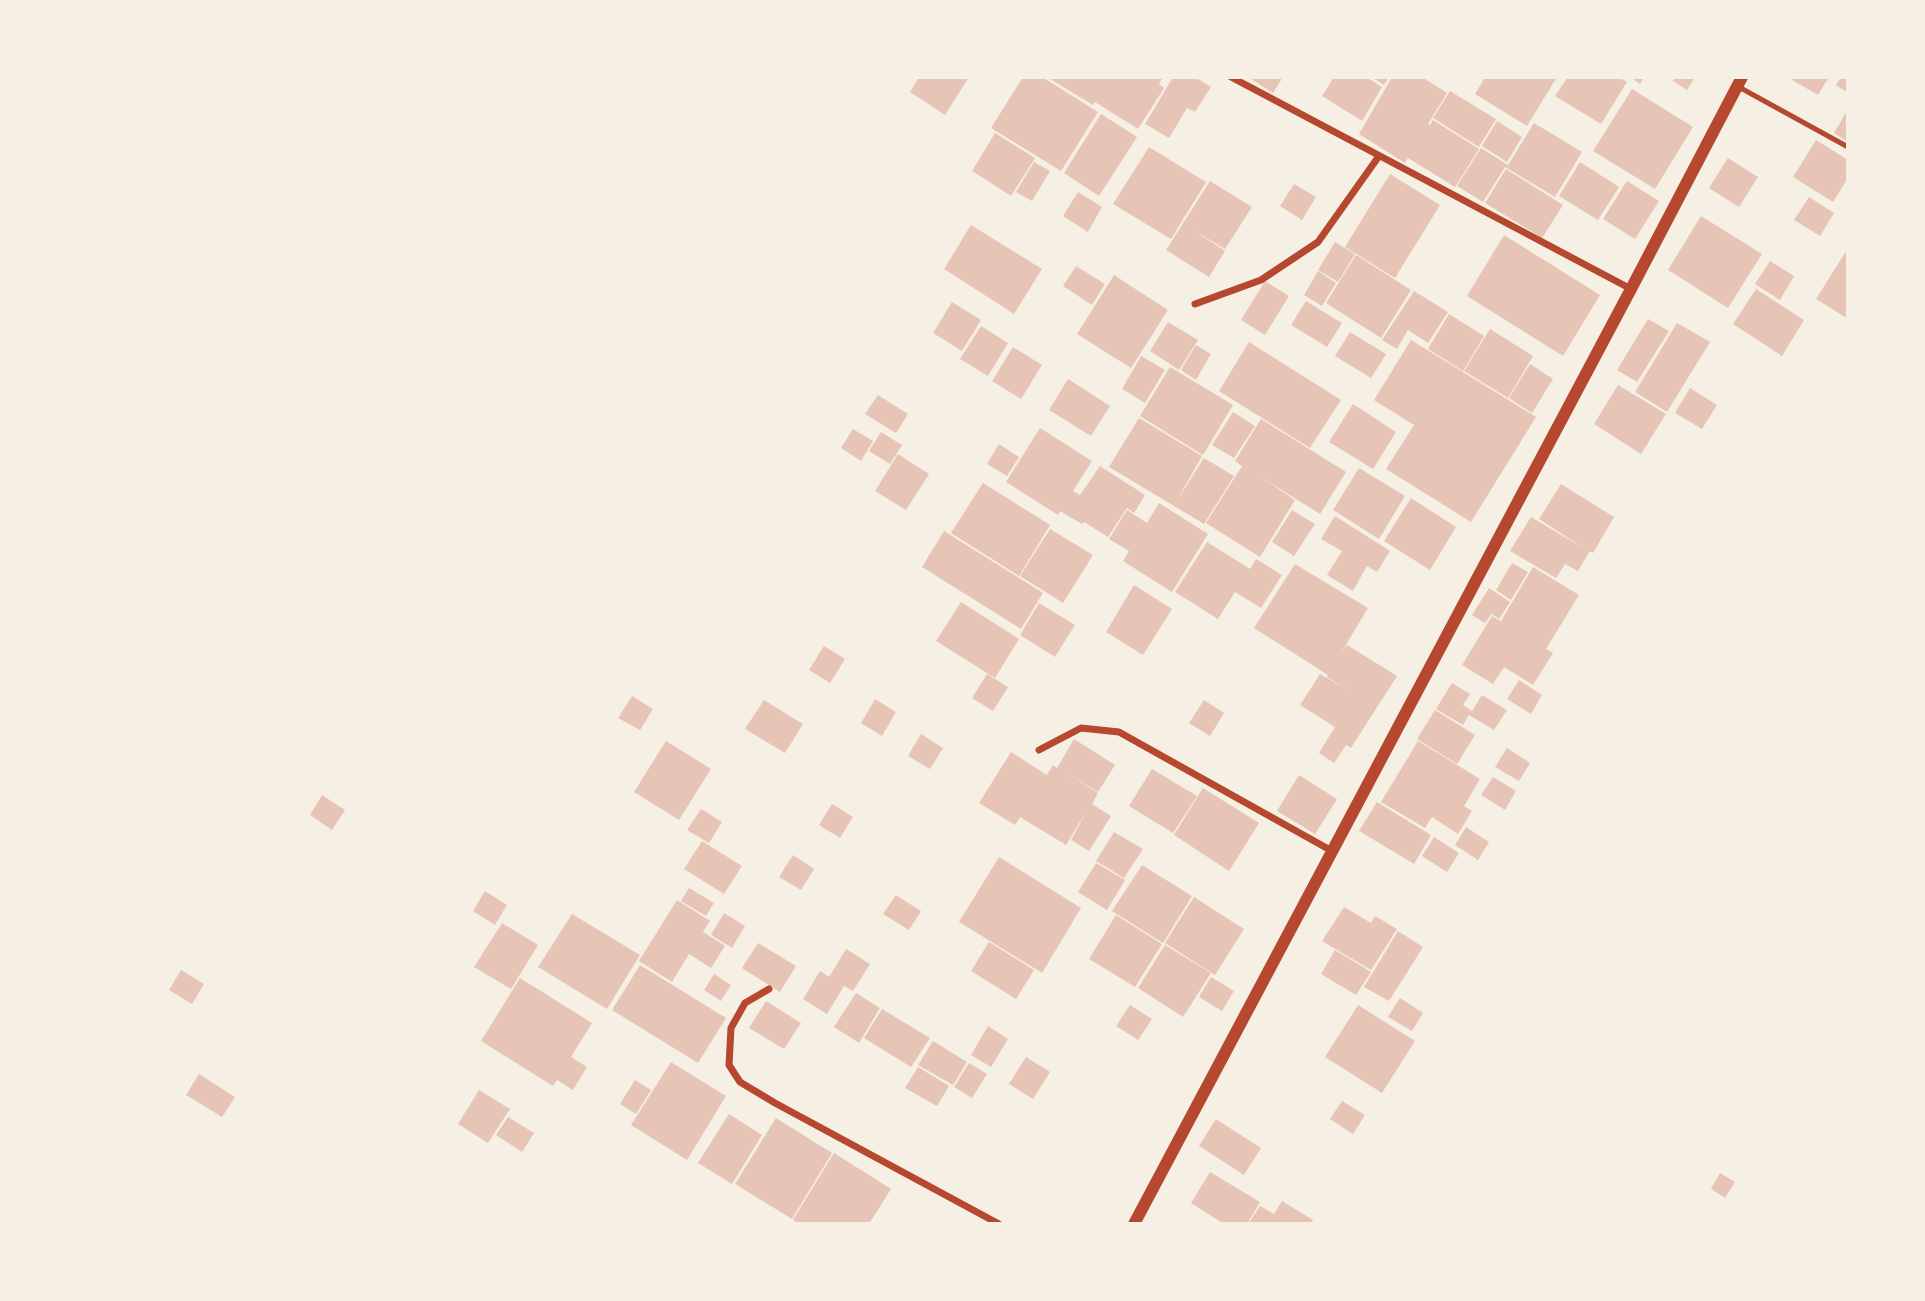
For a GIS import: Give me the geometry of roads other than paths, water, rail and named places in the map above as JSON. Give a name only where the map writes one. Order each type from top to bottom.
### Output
[{"type":"street","points":[[1231,77],[1631,289]]},
{"type":"street","points":[[1134,1224],[1740,81]]},
{"type":"street","points":[[1195,304],[1261,281],[1318,242],[1379,156]]},
{"type":"street","points":[[1039,750],[1081,728],[1119,732],[1332,851]]},
{"type":"street","points":[[769,989],[745,1003],[731,1028],[729,1065],[740,1082],[999,1224]]},
{"type":"lane","points":[[1740,81],[1848,147]]}]
